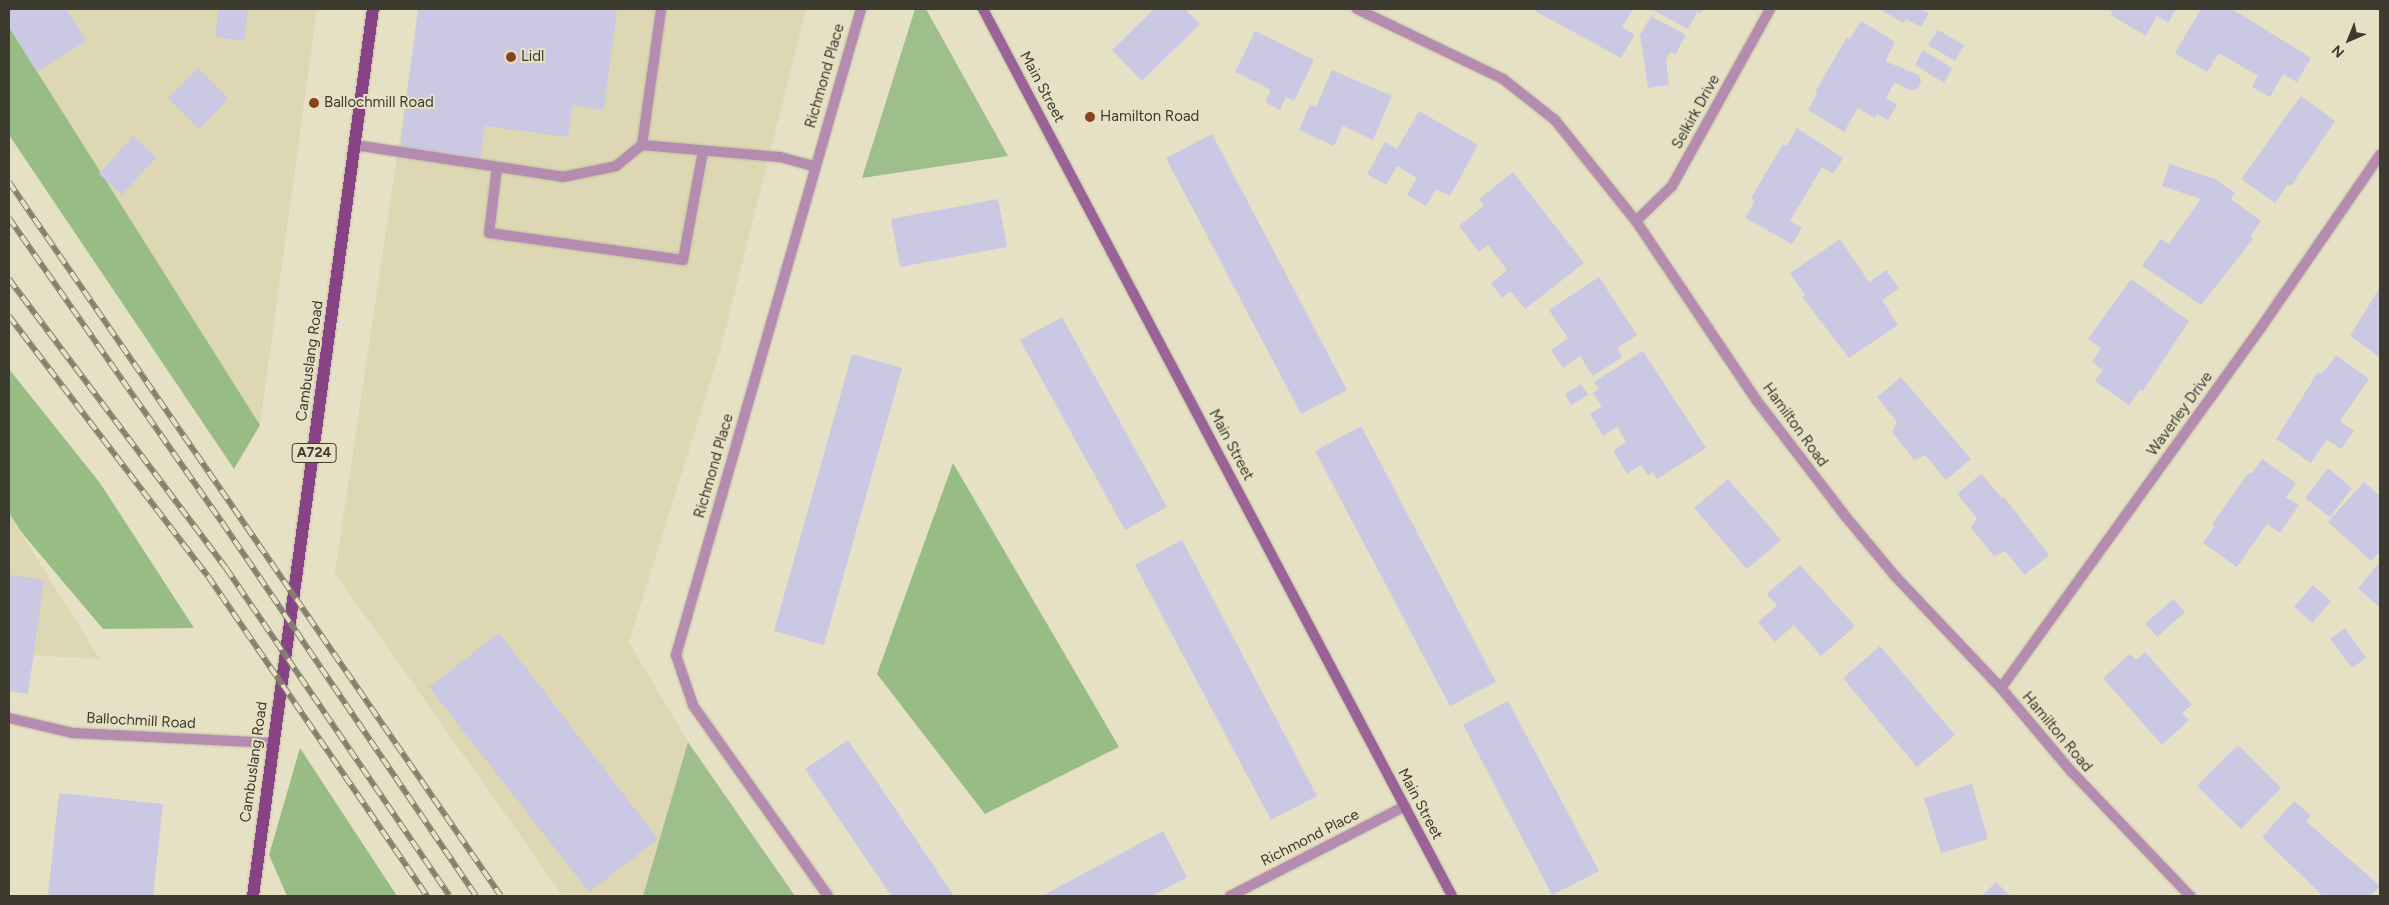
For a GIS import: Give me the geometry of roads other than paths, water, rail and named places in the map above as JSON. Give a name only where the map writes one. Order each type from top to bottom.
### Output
[{"type":"main road","name":"Cambuslang Road","points":[[253,896],[373,9]]},
{"type":"main road","name":"Main Street","points":[[983,9],[1452,896]]},
{"type":"street","points":[[355,145],[563,177],[616,166],[642,145],[661,9]]},
{"type":"street","name":"Richmond Place","points":[[828,896],[693,706],[676,655],[860,9]]},
{"type":"street","name":"Hamilton Road","points":[[1357,9],[1503,79],[1532,99],[1555,120],[1636,221],[1800,459],[1895,576],[2001,688],[2071,771],[2190,896]]},
{"type":"street","name":"Selkirk Drive","points":[[1636,221],[1672,186],[1770,9]]},
{"type":"street","points":[[642,145],[780,157],[814,166]]},
{"type":"street","points":[[497,167],[489,233],[683,260],[702,151]]},
{"type":"street","name":"Waverley Drive","points":[[2001,688],[2256,334],[2380,155]]},
{"type":"street","name":"Ballochmill Road","points":[[9,718],[73,733],[273,743]]},
{"type":"street","name":"Richmond Place","points":[[1230,896],[1404,806]]},
{"type":"railway","points":[[9,182],[501,896]]},
{"type":"railway","points":[[9,218],[222,522],[476,896]]},
{"type":"railway","points":[[9,279],[226,568],[450,896]]},
{"type":"railway","points":[[9,316],[208,576],[427,896]]},
{"type":"place","name":"Lidl","points":[[511,57]]},
{"type":"place","name":"Ballochmill Road","points":[[314,103]]},
{"type":"place","name":"Hamilton Road","points":[[1090,117]]}]
